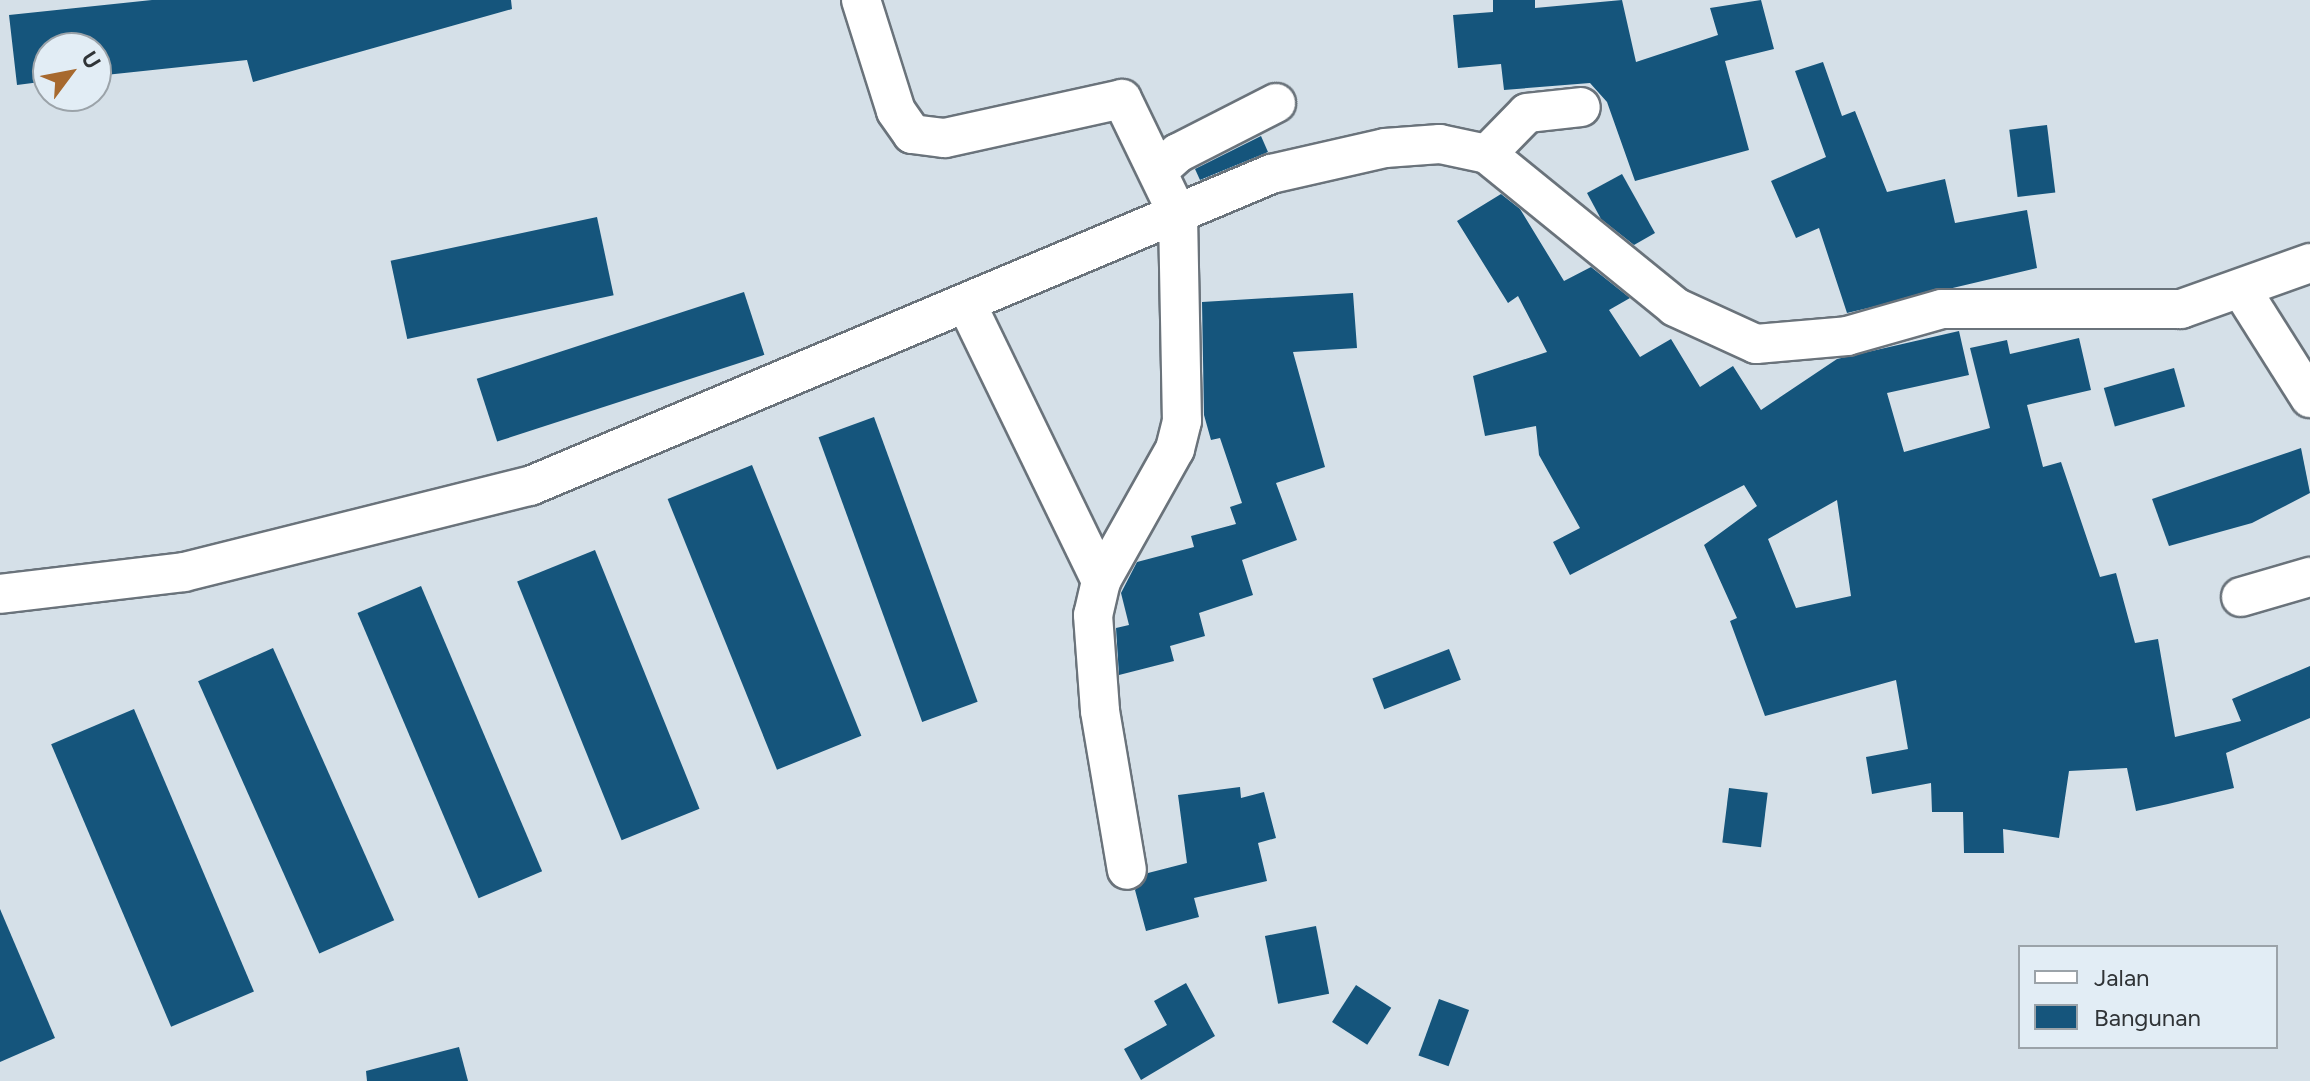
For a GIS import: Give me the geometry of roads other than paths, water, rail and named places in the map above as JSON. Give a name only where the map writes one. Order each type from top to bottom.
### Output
[{"type":"street","points":[[861,0],[896,111],[922,140],[1118,98],[1129,105],[1178,215],[1182,421],[1175,449],[1101,581],[1094,653],[1127,870]]},
{"type":"street","points":[[1158,171],[1178,153],[1276,103]]},
{"type":"street","points":[[1487,154],[1527,113],[1581,107]]},
{"type":"street","points":[[0,594],[184,572],[530,486],[967,305],[1271,174],[1371,151],[1440,144],[1487,154],[1675,307],[1740,341],[1801,343],[1942,309],[2181,309],[2310,263]]},
{"type":"street","points":[[2241,289],[2310,398]]},
{"type":"street","points":[[967,305],[1101,581]]},
{"type":"street","points":[[2241,597],[2310,577]]}]
